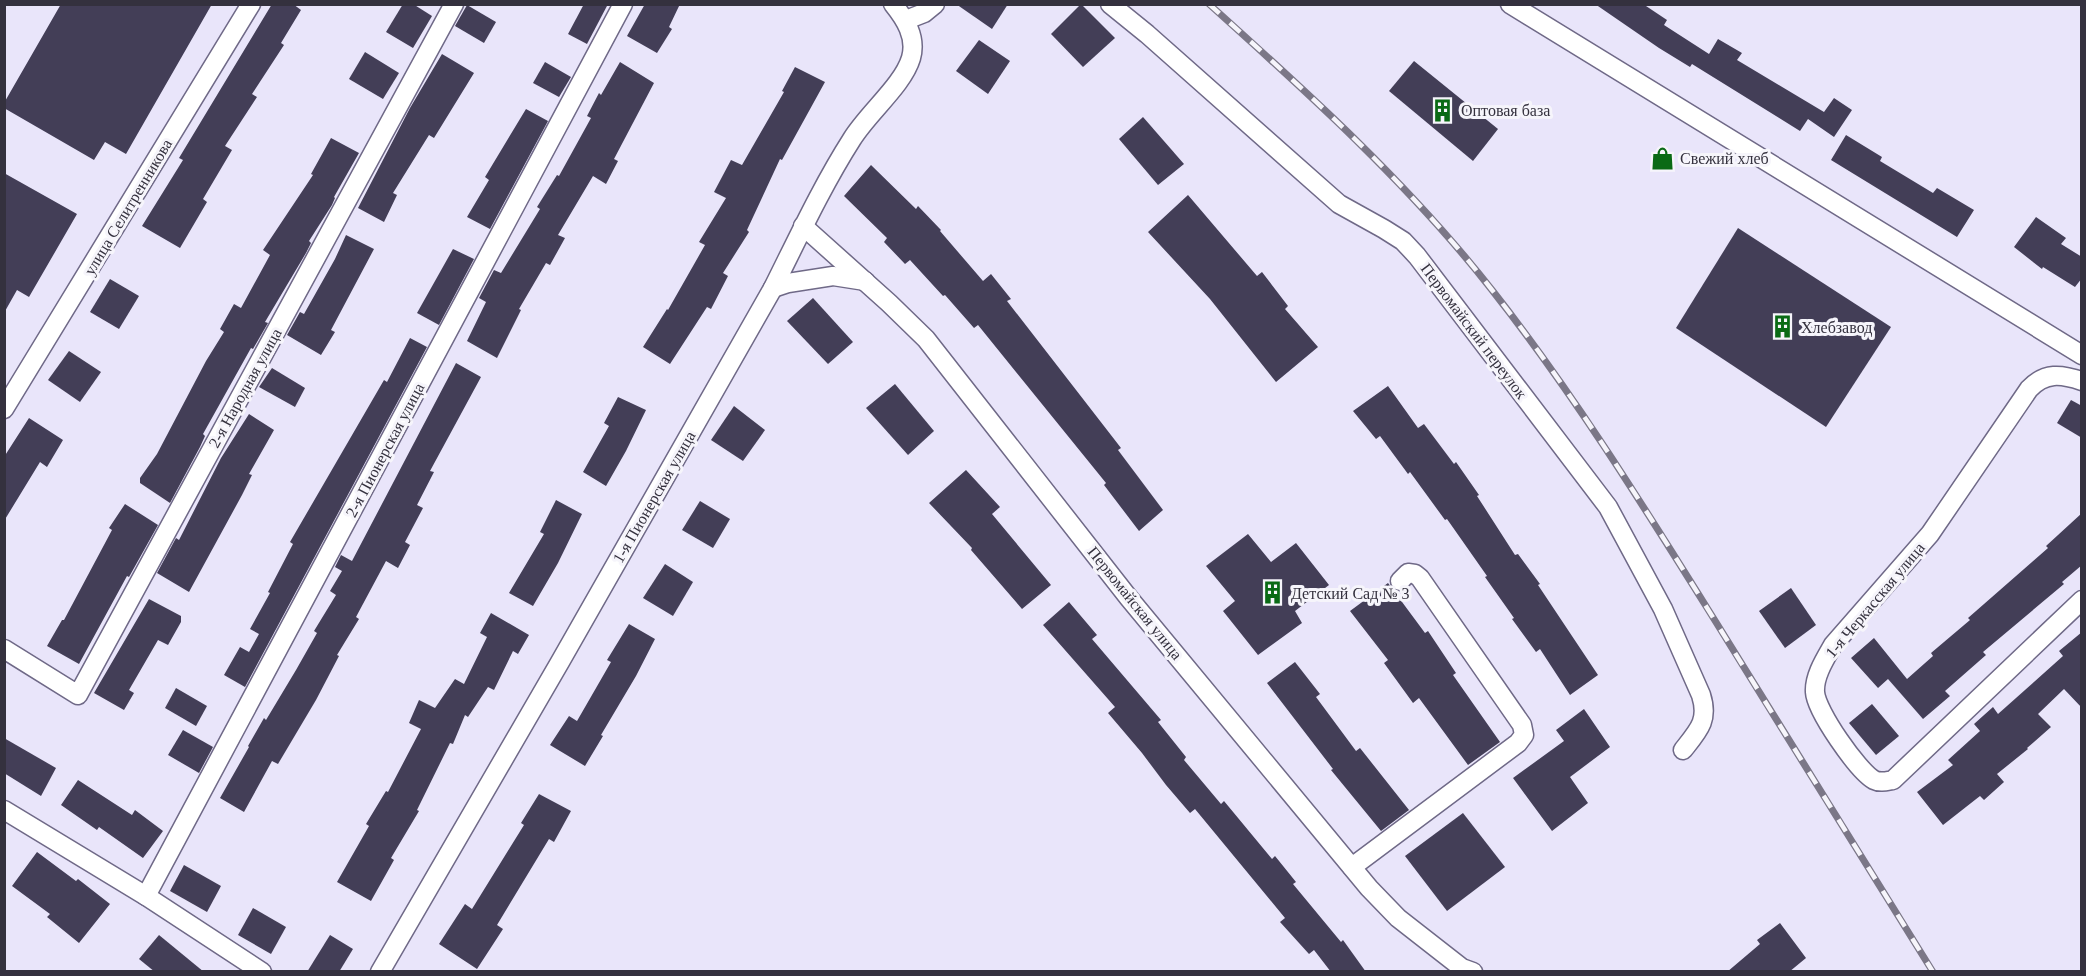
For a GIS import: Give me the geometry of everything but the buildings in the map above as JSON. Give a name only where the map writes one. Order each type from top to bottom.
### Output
[{"type":"street","name":"улица Селитренникова","points":[[4,409],[251,4]]},
{"type":"street","name":"2-я Народная улица","points":[[4,649],[78,695],[454,4]]},
{"type":"street","name":"2-я Пионерская улица","points":[[146,896],[623,4]]},
{"type":"street","points":[[893,4],[906,20],[924,13],[935,4]]},
{"type":"street","name":"Первомайский переулок","points":[[1110,4],[1339,204],[1403,242],[1425,265],[1608,507],[1625,537],[1663,609],[1705,707],[1699,730],[1683,750]]},
{"type":"street","points":[[1510,4],[2082,355]]},
{"type":"street","name":"1-я Пионерская улица","points":[[380,972],[773,288],[851,140],[900,79],[908,65],[912,48],[906,20]]},
{"type":"street","name":"Первомайская улица","points":[[804,226],[926,339],[1128,597],[1352,867],[1398,918],[1462,968],[1473,972]]},
{"type":"street","points":[[773,288],[788,283],[833,276],[865,281]]},
{"type":"street","name":"1-я Черкасская улица","points":[[2082,381],[2063,375],[2050,375],[2029,389],[1930,534],[1833,645],[1816,680],[1815,698],[1833,732],[1874,780],[1884,782],[1893,780],[2082,600]]},
{"type":"street","points":[[1352,867],[1518,743],[1524,735],[1522,726],[1420,578],[1408,573],[1400,581]]},
{"type":"street","points":[[4,810],[146,896],[262,972]]},
{"type":"railway","points":[[1209,4],[1321,106],[1427,213],[1522,329],[1580,410],[1635,493],[1933,972]]},
{"type":"place","name":"Оптовая база","points":[[1443,110]]},
{"type":"place","name":"Свежий хлеб","points":[[1662,158]]},
{"type":"place","name":"Хлебзавод","points":[[1783,327]]},
{"type":"place","name":"Детский Сад № 3","points":[[1273,593]]}]
